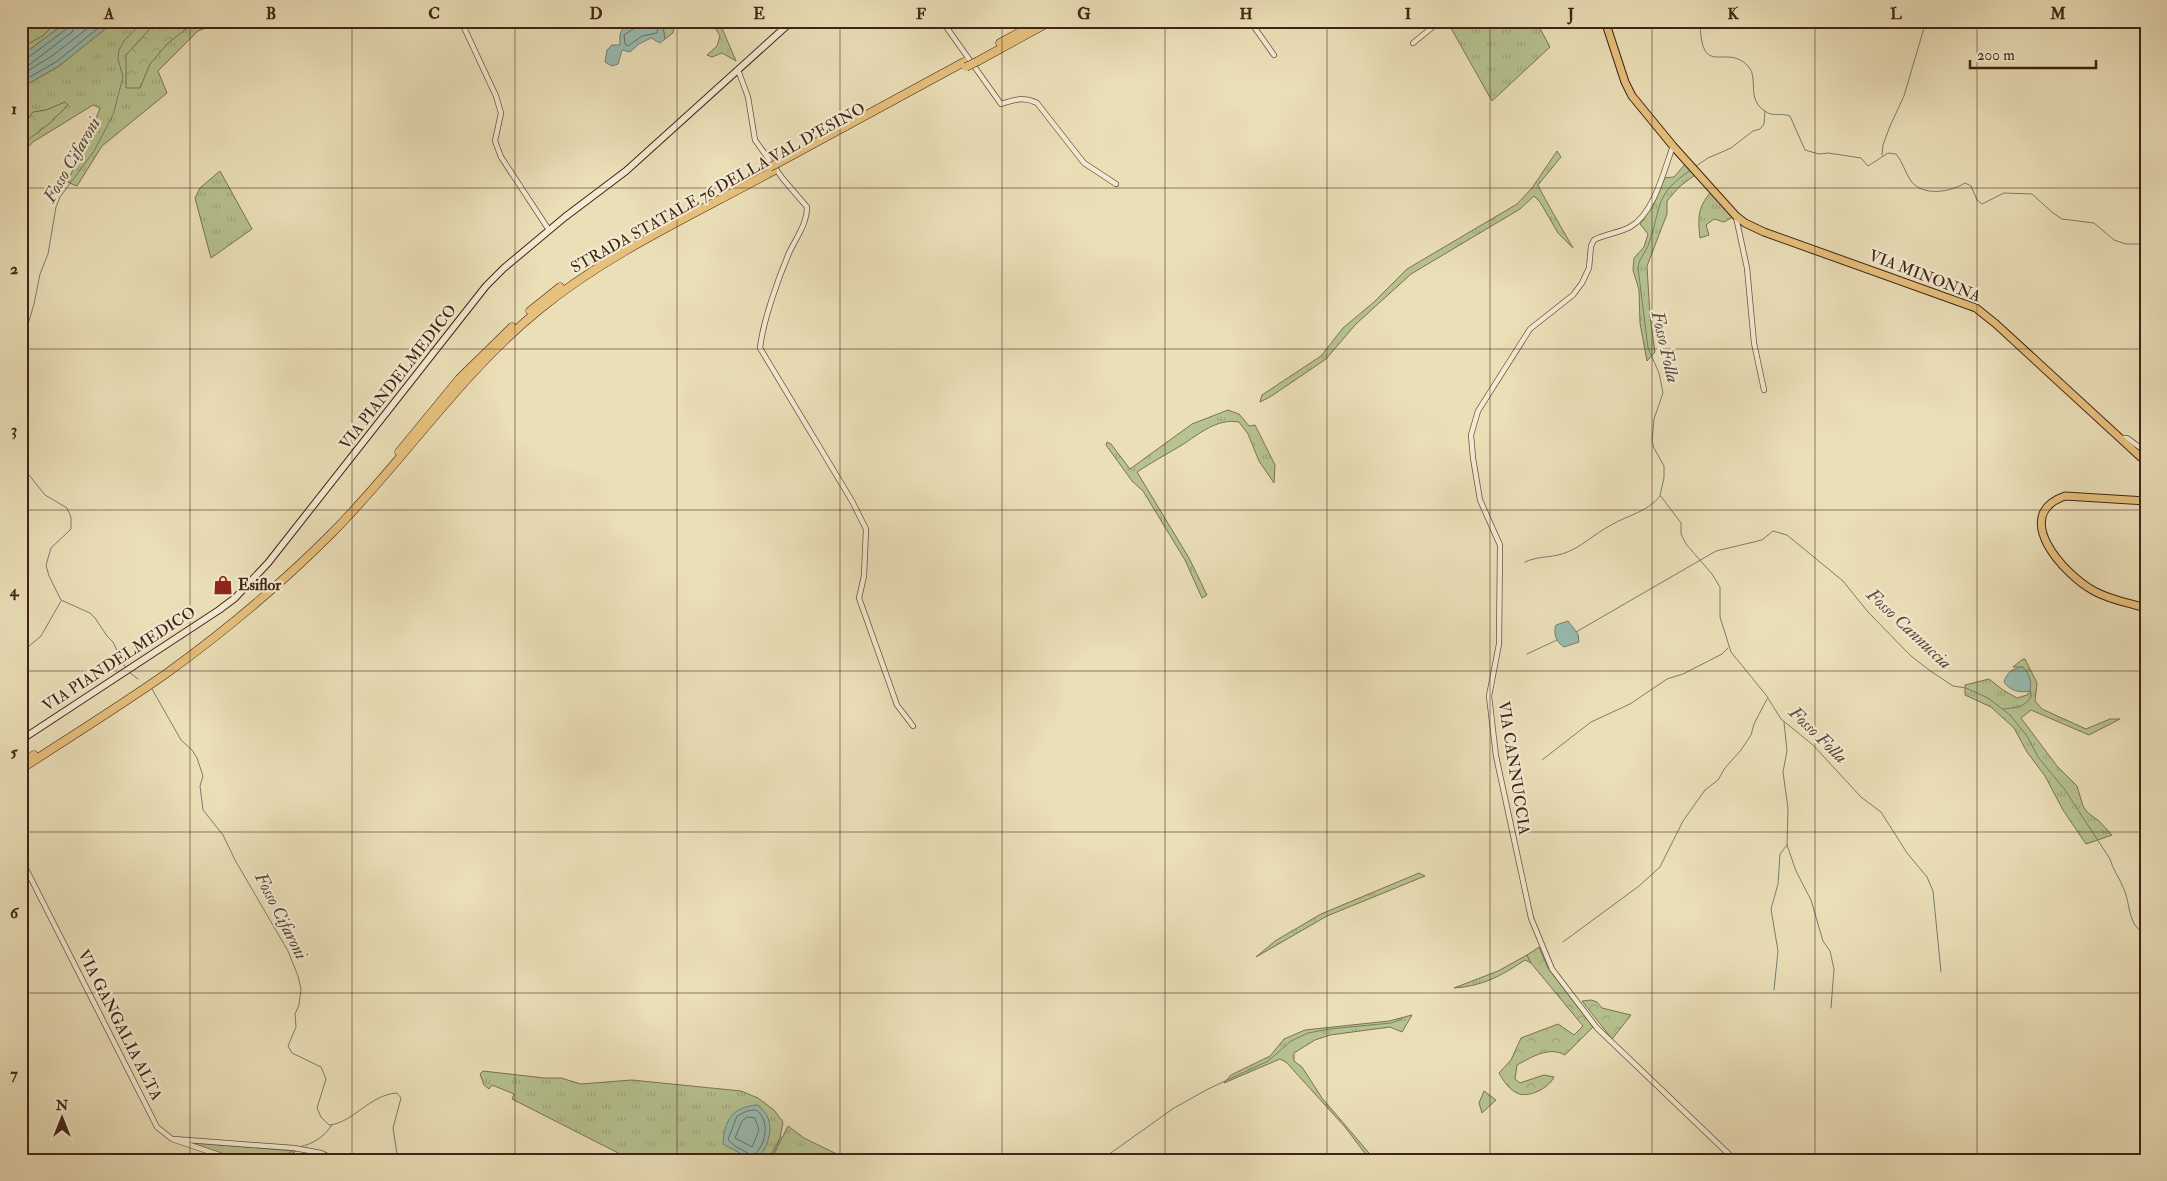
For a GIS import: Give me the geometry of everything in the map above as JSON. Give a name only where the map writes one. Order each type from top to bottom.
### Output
[{"type":"highway","name":"STRADA STATALE 76 DELLA VAL D'ESINO","points":[[976,59],[1040,21]]},
{"type":"highway","name":"STRADA STATALE 76 DELLA VAL D'ESINO","points":[[21,763],[163,669],[216,630],[263,591],[360,497],[459,379],[485,351],[536,305],[582,272],[976,59],[1051,21]]},
{"type":"highway","name":"STRADA STATALE 76 DELLA VAL D'ESINO","points":[[21,769],[167,673],[267,594],[363,501],[463,383],[489,355],[539,310],[585,276],[772,169]]},
{"type":"main road","name":"VIA PIANDELMEDICO","points":[[21,740],[218,610],[254,579],[486,286],[549,230],[626,171],[792,21]]},
{"type":"main road","name":"VIA MINONNA","points":[[1605,21],[1625,82],[1632,96],[1690,166],[1736,216],[1764,232],[1976,308],[1996,324],[2146,462]]},
{"type":"main road","points":[[2146,501],[2065,496],[2054,500],[2048,506],[2042,514],[2041,527],[2045,541],[2052,551],[2074,577],[2088,588],[2106,596],[2146,608]]},
{"type":"street","points":[[461,21],[496,96],[501,113],[495,141],[500,157],[549,230]]},
{"type":"street","points":[[942,21],[1001,104],[1017,99],[1029,99],[1037,103],[1084,163],[1116,184]]},
{"type":"street","points":[[1250,21],[1274,55]]},
{"type":"street","points":[[1413,42],[1440,21]]},
{"type":"street","points":[[738,70],[748,97],[755,140],[783,179],[807,207],[807,218],[789,253],[776,290],[760,348],[852,501],[866,529],[864,576],[858,598],[896,705],[913,726]]},
{"type":"street","name":"VIA CANNUCCIA","points":[[1673,146],[1646,213],[1630,227],[1594,240],[1590,246],[1589,268],[1578,289],[1559,308],[1530,329],[1478,411],[1471,435],[1480,500],[1500,545],[1499,644],[1490,696],[1496,756],[1531,918],[1552,969],[1597,1028],[1735,1160]]},
{"type":"street","points":[[1736,216],[1746,268],[1754,343],[1764,390]]},
{"type":"street","points":[[2119,438],[2127,438],[2146,452]]},
{"type":"street","name":"VIA GANGALIA ALTA","points":[[21,859],[155,1122],[172,1139],[234,1160]]},
{"type":"street","points":[[172,1139],[294,1148],[321,1153],[336,1160]]},
{"type":"green space","points":[[21,21],[68,21],[21,56]]},
{"type":"green space","points":[[21,21],[57,21],[44,35],[21,48]]},
{"type":"green space","points":[[115,21],[223,21],[198,31],[158,71],[167,93],[102,146],[77,186],[67,182],[88,139],[100,108],[93,105],[33,142],[21,155],[21,88],[59,66]]},
{"type":"green space","points":[[157,21],[196,21],[167,44],[150,64],[140,88],[126,88],[126,55]]},
{"type":"green space","points":[[662,21],[675,21],[673,33],[665,39]]},
{"type":"green space","points":[[711,21],[719,21],[736,61],[722,53],[712,57],[707,55],[717,46],[720,36]]},
{"type":"green space","points":[[1447,21],[1536,21],[1550,47],[1492,101]]},
{"type":"green space","points":[[65,102],[68,105],[50,123],[21,145],[21,128],[33,112],[46,110]]},
{"type":"green space","points":[[1557,151],[1561,157],[1538,185],[1573,248],[1558,233],[1540,202],[1534,196],[1520,209],[1411,274],[1356,324],[1326,359],[1260,402],[1262,395],[1321,356],[1343,328],[1374,302],[1407,269],[1517,204],[1532,188]]},
{"type":"green space","points":[[1686,163],[1695,175],[1679,187],[1667,201],[1667,214],[1647,266],[1650,316],[1655,352],[1647,361],[1640,323],[1639,290],[1633,270],[1634,258],[1644,247],[1648,234],[1640,224],[1654,204],[1663,178],[1674,177]]},
{"type":"green space","points":[[220,171],[252,229],[211,258],[195,198],[200,188]]},
{"type":"green space","points":[[1711,192],[1733,217],[1724,222],[1714,219],[1706,225],[1709,235],[1700,238],[1701,209]]},
{"type":"green space","points":[[1228,410],[1239,414],[1249,426],[1255,425],[1275,465],[1274,483],[1259,461],[1248,434],[1239,422],[1231,421],[1209,428],[1137,472],[1189,558],[1207,595],[1202,598],[1185,560],[1143,491],[1132,481],[1106,445],[1107,442],[1111,444],[1130,469],[1192,424]]},
{"type":"green space","points":[[2025,659],[2037,683],[2035,701],[2042,709],[2086,729],[2110,719],[2120,719],[2089,735],[2031,710],[2021,718],[2057,766],[2077,786],[2083,806],[2087,812],[2099,821],[2112,835],[2086,844],[2063,810],[2045,776],[2027,752],[2014,728],[1991,707],[1965,695],[1965,685],[1989,679],[2017,698],[2027,695],[2030,691],[2023,667],[2013,667]]},
{"type":"green space","points":[[1419,873],[1425,876],[1327,916],[1256,957],[1275,941],[1321,914]]},
{"type":"green space","points":[[1539,947],[1548,968],[1593,1027],[1565,1055],[1547,1052],[1517,1065],[1515,1079],[1520,1083],[1544,1075],[1554,1077],[1543,1089],[1525,1095],[1515,1092],[1510,1088],[1499,1073],[1511,1060],[1521,1038],[1558,1024],[1574,1035],[1583,1026],[1531,963],[1527,955]]},
{"type":"green space","points":[[1527,955],[1531,963],[1525,960],[1491,979],[1474,985],[1454,988],[1498,971]]},
{"type":"green space","points":[[1591,1000],[1597,1002],[1602,1008],[1631,1015],[1612,1039],[1582,1001]]},
{"type":"green space","points":[[1412,1015],[1402,1032],[1390,1027],[1330,1035],[1315,1040],[1294,1053],[1294,1061],[1302,1067],[1322,1098],[1375,1160],[1370,1160],[1345,1127],[1286,1062],[1280,1059],[1224,1083],[1231,1075],[1270,1056],[1284,1039],[1305,1030],[1389,1021]]},
{"type":"green space","points":[[483,1071],[544,1078],[561,1078],[581,1084],[632,1080],[741,1091],[758,1098],[774,1110],[783,1122],[780,1138],[768,1160],[632,1160],[512,1099],[514,1094],[492,1085],[489,1089],[484,1085],[480,1074]]},
{"type":"green space","points":[[1484,1091],[1496,1100],[1482,1113],[1479,1103]]},
{"type":"green space","points":[[788,1126],[804,1138],[849,1160],[771,1160]]},
{"type":"green space","points":[[184,1142],[296,1151],[282,1160],[239,1160]]},
{"type":"water","points":[[68,21],[115,21],[59,66],[21,88],[21,56]]},
{"type":"water","points":[[637,21],[662,21],[665,39],[660,43],[651,38],[639,44],[630,52],[622,50],[618,64],[612,66],[605,62],[607,50],[612,45],[620,45],[622,29]]},
{"type":"water","points":[[1568,621],[1578,634],[1579,642],[1564,647],[1557,640],[1555,628],[1556,625]]},
{"type":"water","points":[[2023,667],[2030,678],[2030,691],[2016,691],[2004,682],[2011,671]]},
{"type":"water","points":[[757,1105],[763,1110],[770,1124],[769,1138],[763,1153],[758,1159],[749,1158],[723,1144],[725,1128],[731,1116],[749,1106]]},
{"type":"waterway","name":"Fosso Cifaroni","points":[[21,348],[34,304],[40,274],[48,254],[56,207],[60,197],[94,151],[113,115],[123,77],[118,59],[119,50],[124,41],[143,21]]},
{"type":"waterway","points":[[1700,21],[1701,39],[1705,50],[1710,55],[1731,57],[1748,66],[1753,77],[1756,102],[1768,113],[1790,116],[1805,150],[1819,154],[1828,153],[1861,158],[1868,166],[1888,153],[1896,154],[1911,181],[1923,189],[1945,191],[1965,183],[1971,186],[1977,200],[1982,204],[2004,193],[2032,194],[2062,219],[2094,223],[2114,240],[2126,244],[2146,244]]},
{"type":"waterway","points":[[1882,155],[1883,145],[1890,126],[1904,96],[1926,21]]},
{"type":"waterway","name":"Fosso Folla","points":[[1696,166],[1708,158],[1731,148],[1753,131],[1760,129],[1764,124],[1765,111]]},
{"type":"waterway","name":"Fosso Folla","points":[[1691,170],[1671,186],[1665,194],[1658,210],[1649,243],[1638,268],[1648,348],[1659,373],[1663,393],[1654,419],[1652,441],[1664,466],[1664,478],[1660,495],[1681,523],[1681,534],[1686,544],[1712,574],[1720,587],[1720,617],[1731,652],[1766,695],[1781,719],[1813,745],[1861,797],[1881,812],[1907,853],[1927,877],[1933,891],[1941,972]]},
{"type":"waterway","name":"Fosso Cifaroni","points":[[21,387],[27,405],[26,414],[21,422]]},
{"type":"waterway","name":"Fosso Cifaroni","points":[[21,465],[45,495],[67,508],[71,517],[71,529],[51,548],[46,565],[49,576],[61,600],[90,613],[95,618],[113,642],[126,669]]},
{"type":"waterway","points":[[1525,562],[1569,551],[1611,525],[1644,510],[1660,496]]},
{"type":"waterway","name":"Fosso Cannuccia","points":[[1576,632],[1716,551],[1762,540],[1773,531],[1787,535],[1843,581],[1868,612],[1911,656],[1953,686],[1966,688],[1988,698],[2010,715],[2027,736],[2038,757],[2065,790],[2110,859],[2125,892],[2133,921],[2146,937]]},
{"type":"waterway","points":[[21,653],[41,636],[61,601]]},
{"type":"waterway","points":[[1527,654],[1557,640]]},
{"type":"waterway","points":[[1542,760],[1591,722],[1630,704],[1667,679],[1683,674],[1722,654],[1728,648]]},
{"type":"waterway","name":"Fosso Cifaroni","points":[[129,672],[138,679]]},
{"type":"waterway","name":"Fosso Cifaroni","points":[[152,689],[181,740],[192,750],[197,758],[203,776],[200,786],[203,810],[223,835],[235,860],[288,951],[298,976],[301,989],[299,1005],[295,1014],[296,1027],[288,1046],[292,1053],[321,1067],[326,1079],[317,1108],[321,1117],[329,1125],[338,1123],[370,1103],[387,1095],[397,1093],[401,1098],[393,1128],[398,1160]]},
{"type":"waterway","points":[[2003,709],[2023,705],[2029,700],[2031,696],[2030,691]]},
{"type":"waterway","points":[[1563,942],[1639,886],[1660,867],[1683,821],[1705,790],[1718,780],[1751,735],[1754,724],[1767,699]]},
{"type":"waterway","points":[[1784,722],[1787,751],[1783,772],[1788,808],[1787,845],[1796,871],[1811,900],[1823,941],[1830,951],[1834,969],[1831,1008]]},
{"type":"waterway","points":[[1774,990],[1778,951],[1771,909],[1778,884],[1780,854],[1787,845]]},
{"type":"waterway","points":[[1101,1160],[1174,1108],[1208,1089],[1268,1061],[1291,1041],[1308,1033],[1391,1023],[1402,1019]]},
{"type":"waterway","points":[[300,1147],[318,1139],[332,1125]]},
{"type":"waterway","points":[[770,1160],[781,1137]]},
{"type":"waterway","points":[[277,1160],[294,1150]]},
{"type":"place","name":"Esiflor","points":[[223,585]]}]
